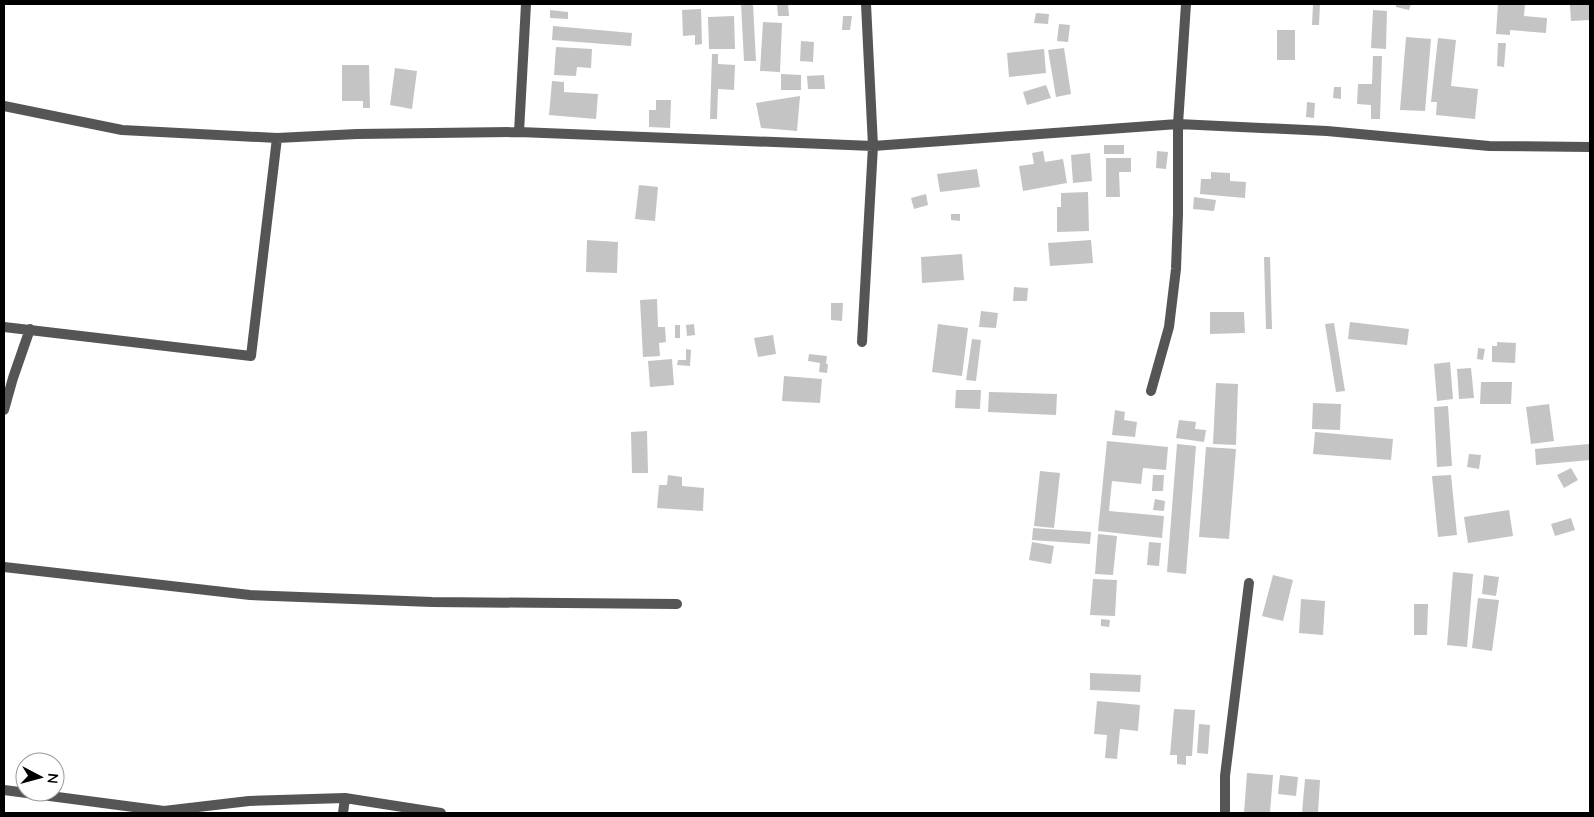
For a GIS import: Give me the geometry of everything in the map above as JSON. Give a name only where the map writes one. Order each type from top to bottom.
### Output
[{"type":"street","points":[[519,132],[526,4]]},
{"type":"street","points":[[862,342],[873,146],[866,4]]},
{"type":"street","points":[[1151,391],[1169,327],[1176,269],[1178,124],[1186,4]]},
{"type":"street","points":[[4,106],[122,130],[277,138],[356,134],[519,132],[873,146],[1178,124],[1327,131],[1488,146],[1590,147]]},
{"type":"street","points":[[4,327],[251,356],[277,138]]},
{"type":"street","points":[[4,410],[30,329]]},
{"type":"street","points":[[4,567],[250,595],[432,602],[676,604]]},
{"type":"street","points":[[1226,813],[1226,776],[1248,583]]},
{"type":"street","points":[[4,790],[164,811],[249,801],[346,798],[441,813]]},
{"type":"street","points":[[343,813],[346,798]]},
{"type":"building","points":[[741,4],[753,4],[756,61],[744,61]]},
{"type":"building","points":[[777,4],[788,4],[789,16],[778,16]]},
{"type":"building","points":[[1313,4],[1320,4],[1319,25],[1312,25]]},
{"type":"building","points":[[1396,4],[1411,4],[1409,10],[1396,7]]},
{"type":"building","points":[[1498,4],[1525,4],[1524,16],[1547,18],[1546,33],[1510,30],[1510,35],[1496,34]]},
{"type":"building","points":[[1590,4],[1590,20],[1571,21],[1570,5]]},
{"type":"building","points":[[701,9],[702,44],[695,45],[695,35],[683,36],[682,10]]},
{"type":"building","points":[[550,10],[568,12],[568,19],[550,18]]},
{"type":"building","points":[[1373,10],[1387,11],[1386,49],[1371,48]]},
{"type":"building","points":[[1036,13],[1049,14],[1048,24],[1034,23]]},
{"type":"building","points":[[734,16],[735,49],[709,49],[708,17]]},
{"type":"building","points":[[843,16],[852,16],[850,30],[842,30]]},
{"type":"building","points":[[763,22],[782,23],[780,72],[760,71]]},
{"type":"building","points":[[1059,24],[1070,25],[1068,42],[1057,41]]},
{"type":"building","points":[[553,26],[632,33],[631,46],[552,40]]},
{"type":"building","points":[[1277,30],[1295,30],[1295,60],[1277,60]]},
{"type":"building","points":[[1406,37],[1431,39],[1425,111],[1400,110]]},
{"type":"building","points":[[1438,38],[1456,40],[1451,86],[1478,89],[1475,119],[1436,115],[1437,102],[1431,102]]},
{"type":"building","points":[[801,41],[814,42],[813,62],[800,61]]},
{"type":"building","points":[[1498,43],[1506,43],[1504,67],[1497,66]]},
{"type":"building","points":[[556,47],[592,49],[591,68],[577,67],[576,76],[554,75]]},
{"type":"building","points":[[1064,48],[1071,94],[1056,97],[1048,50]]},
{"type":"building","points":[[1044,49],[1046,73],[1009,77],[1007,53]]},
{"type":"building","points":[[712,54],[718,54],[718,64],[735,65],[734,90],[718,89],[717,119],[710,119]]},
{"type":"building","points":[[1373,56],[1382,56],[1380,119],[1371,119],[1371,105],[1357,104],[1358,84],[1372,84]]},
{"type":"building","points":[[342,65],[369,65],[370,108],[363,108],[363,101],[342,101]]},
{"type":"building","points":[[395,68],[417,71],[412,109],[390,105]]},
{"type":"building","points":[[781,74],[801,75],[801,90],[781,90]]},
{"type":"building","points":[[824,75],[825,89],[808,89],[807,76]]},
{"type":"building","points":[[552,81],[564,82],[564,92],[598,94],[596,119],[549,115]]},
{"type":"building","points":[[1046,85],[1051,98],[1027,105],[1023,92]]},
{"type":"building","points":[[1334,87],[1341,87],[1341,99],[1333,98]]},
{"type":"building","points":[[800,96],[797,131],[761,128],[756,103]]},
{"type":"building","points":[[656,100],[671,100],[670,128],[649,127],[649,110],[656,110]]},
{"type":"building","points":[[1307,102],[1315,103],[1314,118],[1306,117]]},
{"type":"building","points":[[1104,145],[1124,145],[1124,154],[1104,154]]},
{"type":"building","points":[[1043,151],[1045,162],[1063,159],[1067,183],[1023,191],[1019,166],[1034,164],[1032,153]]},
{"type":"building","points":[[1157,151],[1168,152],[1166,169],[1156,168]]},
{"type":"building","points":[[1090,153],[1092,181],[1073,183],[1071,155]]},
{"type":"building","points":[[1106,158],[1131,158],[1131,172],[1119,172],[1120,197],[1106,197]]},
{"type":"building","points":[[977,169],[980,187],[940,192],[937,174]]},
{"type":"building","points":[[1211,172],[1230,173],[1230,181],[1246,182],[1245,198],[1200,194],[1201,179],[1211,179]]},
{"type":"building","points":[[639,185],[658,187],[655,221],[635,219]]},
{"type":"building","points":[[1088,192],[1089,231],[1057,232],[1057,207],[1061,207],[1061,193]]},
{"type":"building","points":[[926,194],[928,205],[914,209],[911,198]]},
{"type":"building","points":[[1194,197],[1216,200],[1214,211],[1193,209]]},
{"type":"building","points":[[951,214],[960,214],[960,221],[951,220]]},
{"type":"building","points":[[587,240],[618,242],[617,273],[586,272]]},
{"type":"building","points":[[1091,240],[1093,263],[1050,266],[1048,243]]},
{"type":"building","points":[[962,254],[964,280],[922,283],[921,257]]},
{"type":"building","points":[[1264,257],[1270,257],[1272,329],[1266,329]]},
{"type":"building","points":[[1014,287],[1028,288],[1027,301],[1013,301]]},
{"type":"building","points":[[657,299],[658,327],[665,327],[666,342],[659,343],[660,356],[643,357],[640,300]]},
{"type":"building","points":[[831,303],[843,303],[842,321],[831,320]]},
{"type":"building","points":[[981,311],[998,313],[996,328],[979,327]]},
{"type":"building","points":[[1210,312],[1244,312],[1245,333],[1210,334]]},
{"type":"building","points":[[1350,322],[1409,329],[1407,345],[1348,339]]},
{"type":"building","points":[[1334,323],[1345,391],[1336,392],[1325,324]]},
{"type":"building","points":[[694,324],[695,335],[687,336],[686,325]]},
{"type":"building","points":[[938,324],[968,328],[962,376],[932,372]]},
{"type":"building","points":[[675,325],[680,325],[680,338],[675,338]]},
{"type":"building","points":[[773,335],[776,354],[758,357],[754,338]]},
{"type":"building","points":[[972,339],[981,340],[976,381],[966,380]]},
{"type":"building","points":[[1497,342],[1516,343],[1515,363],[1492,362],[1492,346],[1497,346]]},
{"type":"building","points":[[1478,348],[1485,349],[1483,360],[1477,359]]},
{"type":"building","points":[[686,349],[691,350],[690,366],[677,365],[678,360],[686,360]]},
{"type":"building","points":[[809,354],[827,356],[827,373],[819,372],[820,363],[808,361]]},
{"type":"building","points":[[672,359],[674,385],[650,387],[648,361]]},
{"type":"building","points":[[1450,362],[1453,399],[1437,401],[1434,364]]},
{"type":"building","points":[[1471,368],[1474,398],[1459,399],[1457,369]]},
{"type":"building","points":[[784,376],[822,379],[820,403],[782,401]]},
{"type":"building","points":[[1481,382],[1512,382],[1511,404],[1480,404]]},
{"type":"building","points":[[1216,383],[1238,384],[1236,445],[1213,444]]},
{"type":"building","points":[[956,390],[981,390],[980,409],[955,408]]},
{"type":"building","points":[[989,392],[1057,394],[1056,415],[988,412]]},
{"type":"building","points":[[1313,403],[1341,404],[1340,430],[1312,429]]},
{"type":"building","points":[[1549,404],[1554,441],[1531,444],[1526,407]]},
{"type":"building","points":[[1448,406],[1452,466],[1437,467],[1434,407]]},
{"type":"building","points":[[1115,410],[1125,412],[1124,420],[1137,422],[1135,437],[1112,435]]},
{"type":"building","points":[[1179,420],[1196,422],[1195,429],[1206,430],[1204,442],[1176,438]]},
{"type":"building","points":[[647,431],[648,473],[632,473],[631,432]]},
{"type":"building","points":[[1315,432],[1393,439],[1391,460],[1313,454]]},
{"type":"building","points":[[1107,441],[1168,447],[1166,470],[1143,468],[1141,484],[1112,481],[1109,511],[1164,516],[1162,538],[1098,531]]},
{"type":"building","points":[[1177,444],[1196,446],[1186,574],[1167,572]]},
{"type":"building","points":[[1589,444],[1590,460],[1536,465],[1535,449]]},
{"type":"building","points":[[1206,447],[1236,449],[1229,539],[1199,537]]},
{"type":"building","points":[[1469,454],[1481,455],[1479,469],[1467,467]]},
{"type":"building","points":[[1571,468],[1578,480],[1564,488],[1557,475]]},
{"type":"building","points":[[1040,471],[1060,473],[1054,528],[1034,526]]},
{"type":"building","points":[[668,475],[682,477],[682,486],[704,488],[703,511],[657,508],[659,485],[667,485]]},
{"type":"building","points":[[1153,475],[1164,475],[1163,491],[1152,491]]},
{"type":"building","points":[[1451,475],[1457,535],[1438,537],[1432,476]]},
{"type":"building","points":[[1155,499],[1165,501],[1164,511],[1153,510]]},
{"type":"building","points":[[1509,510],[1513,536],[1468,543],[1464,517]]},
{"type":"building","points":[[1571,518],[1575,530],[1555,536],[1551,524]]},
{"type":"building","points":[[1033,528],[1091,532],[1090,544],[1032,540]]},
{"type":"building","points":[[1098,534],[1117,536],[1113,575],[1095,574]]},
{"type":"building","points":[[1032,542],[1054,546],[1051,564],[1029,560]]},
{"type":"building","points":[[1149,542],[1161,543],[1159,566],[1147,565]]},
{"type":"building","points":[[1453,572],[1473,574],[1467,647],[1447,645]]},
{"type":"building","points":[[1273,575],[1293,580],[1283,621],[1262,616]]},
{"type":"building","points":[[1484,575],[1499,577],[1496,596],[1482,594]]},
{"type":"building","points":[[1093,579],[1117,580],[1115,616],[1090,615]]},
{"type":"building","points":[[1478,598],[1499,600],[1492,651],[1472,648]]},
{"type":"building","points":[[1301,599],[1325,601],[1323,635],[1299,633]]},
{"type":"building","points":[[1414,604],[1428,604],[1427,635],[1414,635]]},
{"type":"building","points":[[1101,619],[1110,620],[1109,627],[1101,626]]},
{"type":"building","points":[[1090,673],[1141,675],[1140,692],[1090,690]]},
{"type":"building","points":[[1097,701],[1140,705],[1138,731],[1120,729],[1117,759],[1105,758],[1107,735],[1094,734]]},
{"type":"building","points":[[1174,709],[1195,710],[1192,756],[1186,756],[1186,765],[1177,764],[1177,755],[1170,755]]},
{"type":"building","points":[[1199,724],[1210,725],[1208,754],[1197,753]]},
{"type":"building","points":[[1247,773],[1273,775],[1270,813],[1244,813]]},
{"type":"building","points":[[1280,775],[1298,777],[1296,796],[1278,794]]},
{"type":"building","points":[[1305,779],[1320,780],[1318,813],[1302,813]]}]
